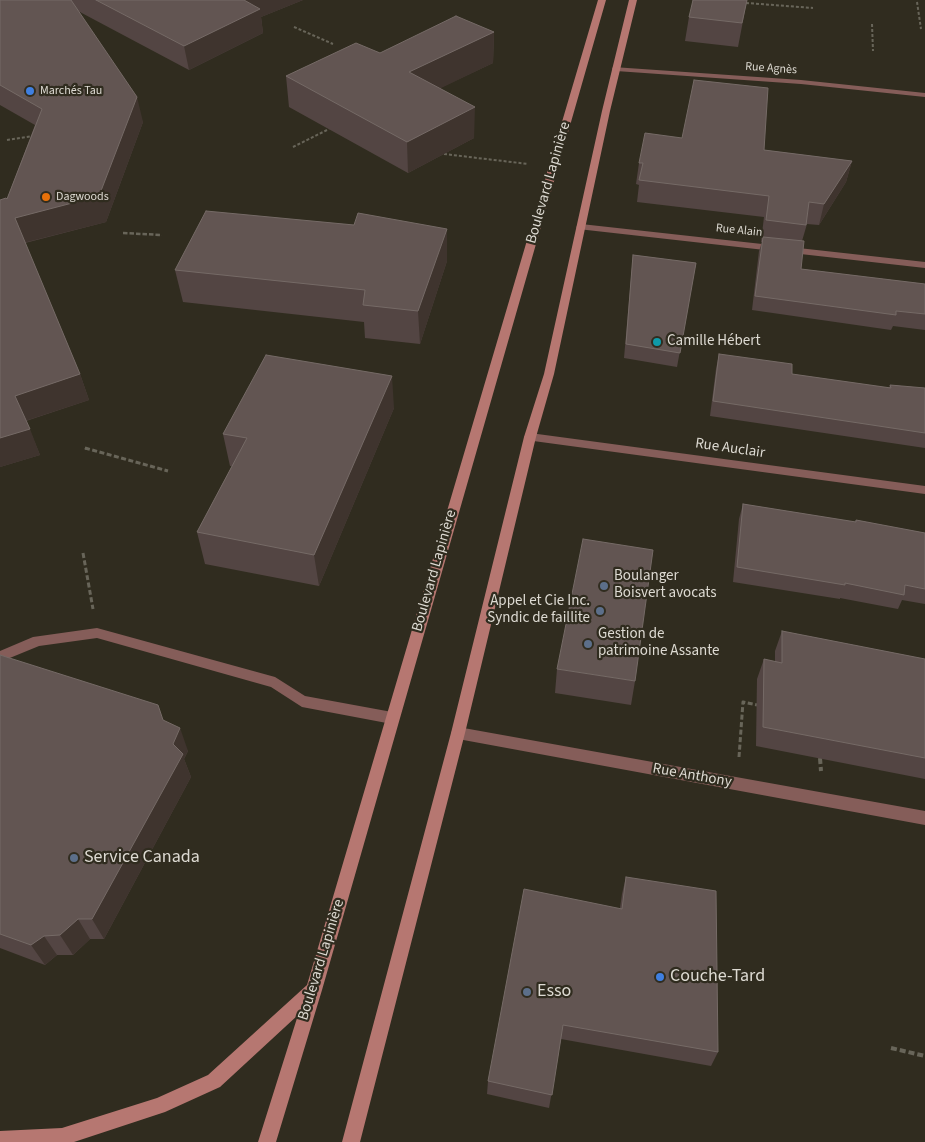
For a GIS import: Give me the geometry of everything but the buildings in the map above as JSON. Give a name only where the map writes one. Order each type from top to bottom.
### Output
[{"type":"main road","name":"Boulevard Lapinière","points":[[267,1142],[314,990],[602,0]]},
{"type":"main road","points":[[351,1142],[458,733],[530,437],[549,374],[633,0]]},
{"type":"main road","points":[[0,1140],[62,1137],[159,1106],[214,1081],[314,990]]},
{"type":"street","name":"Rue Agnès","points":[[616,69],[801,82],[925,95]]},
{"type":"street","name":"Rue Alain","points":[[581,227],[925,265]]},
{"type":"street","name":"Rue Auclair","points":[[530,437],[925,490]]},
{"type":"street","points":[[0,657],[38,641],[97,633],[275,683],[302,701],[392,718]]},
{"type":"street","name":"Rue Anthony","points":[[458,733],[925,818]]},
{"type":"path","points":[[918,2],[921,29]]},
{"type":"path","points":[[746,4],[813,8]]},
{"type":"path","points":[[872,24],[874,51]]},
{"type":"path","points":[[294,27],[332,44]]},
{"type":"path","points":[[293,147],[329,129]]},
{"type":"path","points":[[6,140],[40,135]]},
{"type":"path","points":[[444,154],[534,164]]},
{"type":"path","points":[[123,233],[162,235]]},
{"type":"path","points":[[85,448],[168,471]]},
{"type":"path","points":[[83,553],[97,633]]},
{"type":"path","points":[[737,784],[743,702],[757,705]]},
{"type":"path","points":[[891,1048],[925,1056]]},
{"type":"place","name":"Marchés Tau","points":[[30,91]]},
{"type":"place","name":"Dagwoods","points":[[46,197]]},
{"type":"place","name":"Camille Hébert","points":[[657,342]]},
{"type":"place","name":"Boulanger Boisvert avocats","points":[[604,586]]},
{"type":"place","name":"Appel et Cie Inc. Syndic de faillite","points":[[600,611]]},
{"type":"place","name":"Gestion de patrimoine Assante","points":[[588,644]]},
{"type":"place","name":"Service Canada","points":[[74,858]]},
{"type":"place","name":"Couche-Tard","points":[[660,977]]},
{"type":"place","name":"Esso","points":[[527,992]]}]
